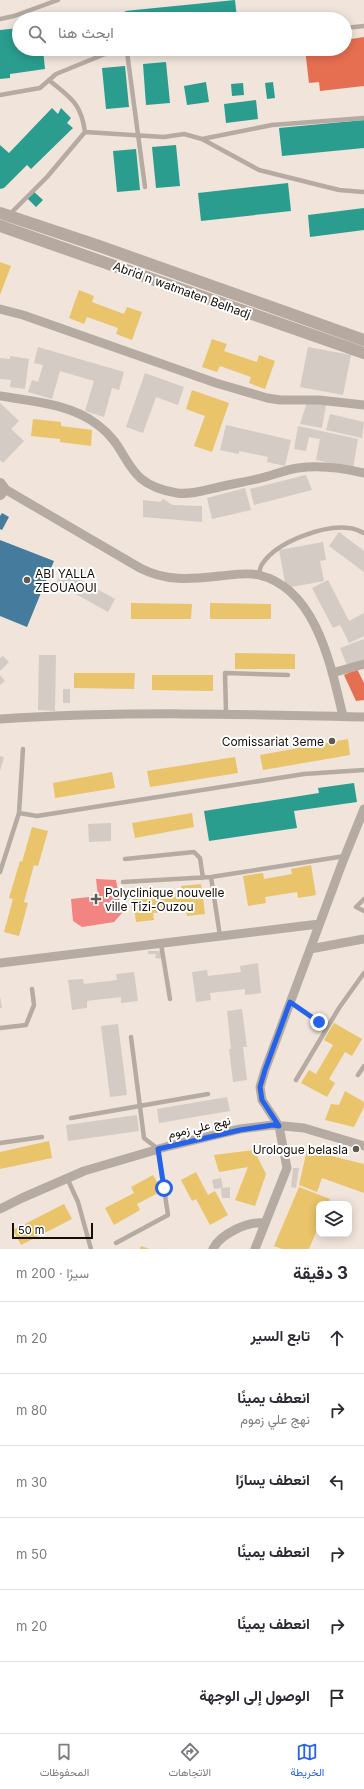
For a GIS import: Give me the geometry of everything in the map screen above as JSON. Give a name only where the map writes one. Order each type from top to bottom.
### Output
[{"type":"main road","points":[[4,215],[364,340]]},
{"type":"main road","name":"Abrid n watmaten Belhadj","points":[[0,226],[364,353]]},
{"type":"street","points":[[0,308],[216,384],[267,398],[280,400],[326,401],[364,406]]},
{"type":"street","points":[[0,396],[56,407],[88,418],[100,426],[113,440],[139,478],[152,486],[179,493],[198,491],[256,479],[297,468],[341,468],[364,473]]},
{"type":"street","points":[[1,489],[140,568],[158,576],[178,579],[258,575],[277,582],[294,595],[309,614],[328,656],[343,716]]},
{"type":"street","points":[[332,673],[364,664]]},
{"type":"street","points":[[0,719],[54,715],[226,713],[364,717]]},
{"type":"street","points":[[255,1249],[287,1168],[279,1126],[262,1100],[260,1087],[319,924],[364,809]]},
{"type":"street","points":[[0,963],[319,924]]},
{"type":"street","points":[[310,949],[364,939]]},
{"type":"street","name":"نهج علي زموم","points":[[0,1209],[84,1171],[158,1149],[240,1130],[273,1125],[304,1128],[364,1146]]},
{"type":"street","points":[[213,1249],[217,1242],[238,1229],[257,1222],[264,1223]]},
{"type":"lane","points":[[25,12],[58,0]]},
{"type":"lane","points":[[0,19],[12,16]]},
{"type":"lane","points":[[352,27],[364,26]]},
{"type":"lane","points":[[0,95],[40,88],[56,74],[100,56]]},
{"type":"lane","points":[[128,56],[145,188]]},
{"type":"lane","points":[[4,215],[47,177],[85,132],[84,120],[76,102],[49,80]]},
{"type":"lane","points":[[202,139],[272,125],[364,118]]},
{"type":"lane","points":[[85,132],[164,137],[184,134],[202,139],[259,170],[339,190],[364,192]]},
{"type":"lane","points":[[258,575],[262,564],[272,553],[293,540],[333,528],[351,528],[364,533]]},
{"type":"lane","points":[[226,713],[225,674],[288,675]]},
{"type":"lane","points":[[0,872],[19,813],[23,749]]},
{"type":"lane","points":[[19,813],[38,816],[304,774],[364,770]]},
{"type":"lane","points":[[125,859],[194,852],[200,858],[203,878]]},
{"type":"lane","points":[[123,882],[203,878],[345,856]]},
{"type":"lane","points":[[211,877],[220,936]]},
{"type":"lane","points":[[364,899],[356,907],[364,911]]},
{"type":"lane","points":[[161,944],[170,999]]},
{"type":"lane","points":[[296,1080],[339,1008],[364,973]]},
{"type":"lane","points":[[0,1028],[26,1025],[34,1005],[32,989]]},
{"type":"lane","points":[[116,1243],[168,1215],[158,1149],[144,1138],[131,1037]]},
{"type":"lane","points":[[358,1075],[364,1066]]},
{"type":"lane","points":[[71,1118],[208,1094]]},
{"type":"lane","points":[[0,1143],[42,1137]]},
{"type":"lane","points":[[68,1178],[78,1202],[91,1249]]},
{"type":"path","points":[[290,1002],[327,1027]]},
{"type":"building: سكن","points":[[0,262],[11,266],[0,295]]},
{"type":"building: سكن","points":[[79,290],[94,296],[92,302],[124,314],[127,307],[142,312],[132,340],[116,334],[118,328],[87,317],[84,324],[69,318]]},
{"type":"building: سكن","points":[[212,339],[227,344],[224,351],[257,362],[259,355],[275,361],[265,389],[249,383],[251,377],[220,366],[217,372],[202,367]]},
{"type":"building: سكن","points":[[192,390],[229,403],[212,452],[194,446],[205,416],[186,409]]},
{"type":"building: سكن","points":[[33,419],[61,422],[61,426],[92,430],[91,446],[60,442],[60,439],[31,436]]},
{"type":"building: سكن","points":[[131,603],[192,604],[191,619],[131,619]]},
{"type":"building: سكن","points":[[210,603],[271,604],[271,619],[210,619]]},
{"type":"building: سكن","points":[[235,653],[295,654],[295,669],[235,669]]},
{"type":"building: سكن","points":[[74,673],[135,673],[134,689],[74,688]]},
{"type":"building: سكن","points":[[152,675],[213,675],[213,691],[152,690]]},
{"type":"building: سكن","points":[[348,739],[350,755],[263,770],[260,755]]},
{"type":"building: سكن","points":[[235,757],[238,773],[150,787],[147,771]]},
{"type":"building: سكن","points":[[112,772],[115,788],[55,798],[53,783]]},
{"type":"building: سكن","points":[[192,813],[194,827],[135,838],[132,823]]},
{"type":"building: سكن","points":[[32,827],[48,831],[38,866],[34,865],[24,902],[28,903],[19,936],[4,932],[13,899],[9,898],[20,861],[22,862]]},
{"type":"building: سكن","points":[[311,865],[316,895],[298,898],[297,892],[265,897],[266,903],[248,906],[243,876],[263,873],[264,879],[292,874],[291,869]]},
{"type":"building: سكن","points":[[201,884],[205,914],[187,916],[186,910],[153,913],[154,920],[136,922],[132,892],[152,889],[153,895],[182,892],[181,886]]},
{"type":"building: سكن","points":[[334,1023],[362,1039],[352,1056],[345,1052],[329,1079],[335,1083],[327,1097],[301,1083],[309,1070],[316,1074],[333,1045],[324,1040]]},
{"type":"building: سكن","points":[[345,1091],[364,1102],[364,1107],[354,1127],[325,1120],[331,1104],[339,1105]]},
{"type":"building: سكن","points":[[49,1141],[52,1158],[0,1169],[0,1152]]},
{"type":"building: سكن","points":[[254,1150],[266,1174],[255,1206],[235,1200],[248,1167],[219,1172],[214,1155]]},
{"type":"building: سكن","points":[[307,1150],[364,1164],[364,1193],[322,1178],[317,1192],[299,1185]]},
{"type":"building: سكن","points":[[196,1172],[208,1195],[215,1191],[228,1215],[210,1225],[196,1199],[192,1201],[181,1180]]},
{"type":"building: سكن","points":[[153,1175],[162,1191],[137,1204],[140,1210],[114,1225],[105,1208],[134,1193],[131,1187]]},
{"type":"building: سكن","points":[[299,1187],[330,1199],[329,1201],[316,1201],[316,1232],[309,1249],[282,1249],[274,1246]]},
{"type":"building: سكن","points":[[64,1204],[72,1219],[21,1245],[13,1230]]},
{"type":"building: سكن","points":[[141,1246],[150,1249],[140,1249]]},
{"type":"building: متاجر","points":[[364,37],[364,86],[320,91],[319,82],[309,83],[306,56],[352,56],[352,39]]},
{"type":"building: متاجر","points":[[357,669],[364,683],[364,700],[356,701],[344,675]]},
{"type":"building: مدارس","points":[[235,0],[236,12],[125,12]]},
{"type":"building: مدارس","points":[[12,29],[12,56],[44,56],[45,69],[10,74],[10,78],[0,79],[0,30]]},
{"type":"building: مدارس","points":[[166,62],[170,103],[146,105],[143,64]]},
{"type":"building: مدارس","points":[[125,66],[129,107],[106,109],[102,68]]},
{"type":"building: مدارس","points":[[206,82],[209,102],[187,105],[184,86]]},
{"type":"building: مدارس","points":[[273,82],[275,98],[267,99],[265,83]]},
{"type":"building: مدارس","points":[[243,83],[244,95],[232,96],[231,84]]},
{"type":"building: مدارس","points":[[256,100],[258,119],[226,123],[224,104]]},
{"type":"building: مدارس","points":[[52,108],[58,114],[61,108],[71,118],[67,123],[73,128],[31,169],[27,165],[4,188],[0,189],[0,145],[9,153]]},
{"type":"building: مدارس","points":[[364,120],[364,148],[282,156],[279,128]]},
{"type":"building: مدارس","points":[[176,145],[180,186],[156,188],[152,147]]},
{"type":"building: مدارس","points":[[136,149],[140,190],[117,192],[113,151]]},
{"type":"building: مدارس","points":[[288,183],[291,211],[201,221],[198,193]]},
{"type":"building: مدارس","points":[[32,190],[43,200],[36,207],[26,197]]},
{"type":"building: مدارس","points":[[364,208],[364,230],[310,237],[308,215]]},
{"type":"building: مدارس","points":[[354,783],[357,802],[294,811],[297,828],[209,841],[204,811],[319,793],[318,788]]},
{"type":"building: صحة","points":[[96,879],[116,880],[122,913],[114,922],[82,927],[73,921],[71,899],[98,896]]},
{"type":"building: مرافق عامة","points":[[2,513],[9,517],[2,530],[0,529],[0,516]]},
{"type":"building: مرافق عامة","points":[[0,540],[54,561],[27,627],[0,616]]},
{"type":"building: أخرى","points":[[38,347],[124,372],[119,390],[112,388],[104,417],[85,411],[94,381],[60,371],[52,399],[28,392],[32,380],[38,382],[43,365],[34,363]]},
{"type":"building: أخرى","points":[[308,347],[351,355],[343,395],[300,387]]},
{"type":"building: أخرى","points":[[10,356],[29,359],[25,389],[10,387],[11,380],[0,379],[0,358],[10,359]]},
{"type":"building: أخرى","points":[[145,373],[184,387],[178,405],[156,397],[143,433],[126,427]]},
{"type":"building: أخرى","points":[[307,402],[326,405],[322,428],[300,424]]},
{"type":"building: أخرى","points":[[0,403],[19,421],[11,429],[24,441],[3,463],[0,460]]},
{"type":"building: أخرى","points":[[330,414],[364,422],[362,438],[326,430]]},
{"type":"building: أخرى","points":[[226,425],[291,440],[285,466],[267,462],[268,457],[239,451],[239,454],[220,450]]},
{"type":"building: أخرى","points":[[298,426],[358,439],[353,468],[316,460],[320,439],[309,437],[306,451],[294,449]]},
{"type":"building: أخرى","points":[[306,475],[312,490],[254,505],[250,489]]},
{"type":"building: أخرى","points":[[245,488],[251,510],[212,519],[207,498]]},
{"type":"building: أخرى","points":[[163,499],[173,505],[202,506],[202,522],[143,517],[143,500],[160,502]]},
{"type":"building: أخرى","points":[[339,532],[364,551],[364,572],[329,546]]},
{"type":"building: أخرى","points":[[323,542],[326,560],[320,561],[324,581],[286,588],[279,550]]},
{"type":"building: أخرى","points":[[63,570],[115,599],[108,612],[56,583]]},
{"type":"building: أخرى","points":[[328,580],[349,621],[364,613],[364,636],[349,643],[340,625],[333,628],[312,588]]},
{"type":"building: أخرى","points":[[364,639],[364,662],[348,668],[340,648]]},
{"type":"building: أخرى","points":[[39,655],[56,655],[55,711],[38,710]]},
{"type":"building: أخرى","points":[[3,656],[9,662],[0,671],[0,658]]},
{"type":"building: أخرى","points":[[0,675],[5,681],[0,685]]},
{"type":"building: أخرى","points":[[63,689],[70,689],[70,703],[63,703]]},
{"type":"building: أخرى","points":[[0,756],[4,757],[0,771]]},
{"type":"building: أخرى","points":[[111,823],[111,841],[89,842],[88,824]]},
{"type":"building: أخرى","points":[[148,951],[164,951],[163,959],[155,958],[156,954],[148,954]]},
{"type":"building: أخرى","points":[[258,963],[261,993],[245,995],[245,989],[210,993],[211,1000],[196,1002],[192,972],[207,970],[208,976],[241,972],[240,966]]},
{"type":"building: أخرى","points":[[134,972],[138,1001],[121,1003],[121,997],[87,1001],[87,1008],[72,1010],[68,980],[83,979],[84,984],[117,980],[116,974]]},
{"type":"building: أخرى","points":[[0,996],[2,1008],[0,1008]]},
{"type":"building: أخرى","points":[[242,1009],[247,1047],[243,1047],[247,1080],[233,1082],[229,1049],[231,1049],[227,1011]]},
{"type":"building: أخرى","points":[[118,1024],[127,1095],[110,1097],[101,1026]]},
{"type":"building: أخرى","points":[[227,1097],[230,1111],[159,1123],[157,1109]]},
{"type":"building: أخرى","points":[[137,1115],[139,1131],[68,1141],[66,1125]]},
{"type":"building: أخرى","points":[[293,1168],[299,1168],[296,1188],[291,1187]]},
{"type":"building: أخرى","points":[[221,1178],[223,1188],[230,1187],[230,1198],[222,1198],[221,1188],[214,1189],[212,1180]]},
{"type":"place","name":"ABI YALLA ZEOUAOUI","points":[[27,580]]},
{"type":"place","name":"Comissariat 3eme","points":[[332,741]]},
{"type":"place","name":"Polyclinique nouvelle ville Tizi-Ouzou","points":[[96,899]]},
{"type":"place","name":"Urologue belasla","points":[[356,1149]]},
{"type":"route","points":[[164,1188],[158,1149],[240,1130],[273,1125],[279,1126],[262,1100],[260,1087],[290,1002],[319,1022]]}]
